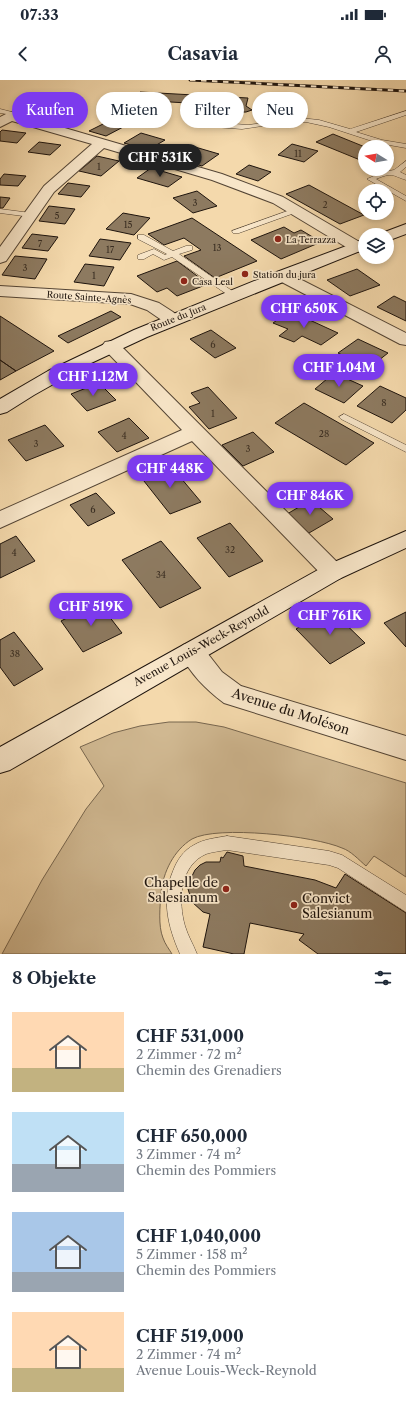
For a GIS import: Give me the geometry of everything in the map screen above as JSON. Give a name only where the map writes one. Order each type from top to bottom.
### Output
[{"type":"street","points":[[8,114],[100,144],[217,177],[278,200],[358,244]]},
{"type":"street","points":[[0,258],[50,189],[100,144]]},
{"type":"street","points":[[394,233],[406,229]]},
{"type":"street","name":"Route du Jura","points":[[0,408],[22,393],[111,346],[172,319],[358,247]]},
{"type":"street","points":[[282,276],[406,340]]},
{"type":"street","name":"Route Sainte-Agnès","points":[[0,291],[131,299],[156,308],[172,319]]},
{"type":"street","points":[[111,346],[333,572]]},
{"type":"street","points":[[0,520],[195,432]]},
{"type":"street","name":"Avenue Louis-Weck-Reynold","points":[[0,761],[333,572],[406,539]]},
{"type":"street","name":"Avenue du Moléson","points":[[192,652],[214,680],[233,695],[406,748]]},
{"type":"lane","points":[[352,131],[406,113]]},
{"type":"lane","points":[[244,126],[261,125],[288,119],[323,122],[382,142],[406,146]]},
{"type":"lane","points":[[396,172],[406,163]]},
{"type":"lane","points":[[406,178],[396,172],[385,173],[371,179],[406,199]]},
{"type":"lane","points":[[0,211],[31,215]]},
{"type":"lane","points":[[236,231],[296,211]]},
{"type":"lane","points":[[141,237],[173,254],[234,295]]},
{"type":"lane","points":[[141,256],[154,251],[164,258],[189,248]]},
{"type":"lane","points":[[344,417],[406,449]]},
{"type":"lane","points":[[189,954],[186,951],[177,925],[173,905],[178,873],[185,862],[196,852],[211,845],[226,843],[329,858],[342,862],[406,904]]},
{"type":"shaded area","points":[[169,722],[196,722],[224,727],[406,783],[406,877],[374,856],[366,866],[345,849],[311,840],[266,834],[222,833],[205,835],[192,839],[180,849],[170,862],[164,877],[162,885],[160,928],[164,940],[172,954],[2,954],[42,880],[86,809],[104,786],[80,747],[113,733],[140,726]]},
{"type":"building","points":[[172,94],[180,94],[180,103],[172,102]]},
{"type":"building","points":[[244,98],[248,98],[246,106],[252,110],[244,112]]},
{"type":"building","points":[[96,128],[121,128],[106,136],[89,131]]},
{"type":"building","points":[[2,130],[26,133],[17,143],[0,141],[0,132]]},
{"type":"building","points":[[141,133],[165,140],[148,150],[124,143]]},
{"type":"building","points":[[333,134],[358,144],[358,159],[316,142]]},
{"type":"building","points":[[39,142],[61,145],[50,155],[28,152]]},
{"type":"building","points":[[292,144],[318,151],[304,162],[278,155]]},
{"type":"building","points":[[195,147],[219,154],[202,166],[178,159]]},
{"type":"building","points":[[97,156],[119,161],[101,176],[79,171]]},
{"type":"building","points":[[249,165],[271,172],[258,181],[236,174]]},
{"type":"building","points":[[151,168],[182,177],[168,187],[137,178]]},
{"type":"building","points":[[4,174],[26,176],[18,186],[0,185],[0,179]]},
{"type":"building","points":[[68,183],[90,186],[81,197],[58,194]]},
{"type":"building","points":[[309,185],[358,212],[358,217],[340,224],[286,194]]},
{"type":"building","points":[[197,191],[217,206],[193,213],[173,198]]},
{"type":"building","points":[[0,197],[10,198],[3,208],[0,208]]},
{"type":"building","points":[[49,206],[75,209],[65,224],[39,221]]},
{"type":"building","points":[[123,213],[150,218],[134,235],[106,229]]},
{"type":"building","points":[[192,218],[257,261],[215,278],[184,256],[201,250],[184,238],[164,245],[148,234]]},
{"type":"building","points":[[284,227],[294,233],[301,230],[321,242],[281,259],[251,240]]},
{"type":"building","points":[[32,234],[58,237],[48,251],[22,248]]},
{"type":"building","points":[[100,239],[131,243],[120,260],[89,256]]},
{"type":"building","points":[[15,256],[47,259],[35,279],[2,275]]},
{"type":"building","points":[[177,261],[208,284],[177,296],[167,288],[157,292],[137,276]]},
{"type":"building","points":[[85,264],[114,267],[104,286],[74,282]]},
{"type":"building","points":[[357,269],[380,285],[350,296],[327,280]]},
{"type":"building","points":[[394,296],[406,302],[406,321],[377,307]]},
{"type":"building","points":[[111,311],[121,317],[68,343],[58,336]]},
{"type":"building","points":[[290,311],[338,333],[321,345],[302,336],[294,342],[279,336],[288,329],[273,323]]},
{"type":"building","points":[[0,316],[54,351],[16,371],[0,360]]},
{"type":"building","points":[[211,330],[236,348],[215,358],[190,339]]},
{"type":"building","points":[[358,339],[388,353],[369,368],[338,353]]},
{"type":"building","points":[[0,360],[16,371],[0,380]]},
{"type":"building","points":[[334,373],[363,386],[344,403],[315,389]]},
{"type":"building","points":[[99,383],[116,400],[87,411],[71,394]]},
{"type":"building","points":[[380,386],[406,398],[406,410],[392,423],[357,406]]},
{"type":"building","points":[[208,387],[237,418],[209,429],[189,407],[200,403],[191,393]]},
{"type":"building","points":[[304,403],[374,443],[346,465],[275,423]]},
{"type":"building","points":[[129,418],[149,438],[117,452],[98,432]]},
{"type":"building","points":[[45,425],[64,446],[26,461],[8,440]]},
{"type":"building","points":[[253,432],[274,452],[243,466],[222,445]]},
{"type":"building","points":[[170,465],[201,502],[170,514],[140,476]]},
{"type":"building","points":[[96,493],[115,513],[88,526],[70,505]]},
{"type":"building","points":[[311,500],[333,519],[309,533],[287,514]]},
{"type":"building","points":[[230,523],[263,561],[229,577],[197,538]]},
{"type":"building","points":[[16,536],[35,561],[0,578],[0,544]]},
{"type":"building","points":[[161,541],[201,588],[160,608],[122,560]]},
{"type":"building","points":[[98,602],[122,633],[83,652],[61,621]]},
{"type":"building","points":[[330,609],[365,643],[330,664],[296,629]]},
{"type":"building","points":[[406,612],[406,647],[384,623]]},
{"type":"building","points":[[14,632],[43,669],[14,686],[0,667],[0,640]]},
{"type":"building","name":"Convict Salesianum","points":[[227,852],[243,856],[244,866],[315,880],[336,888],[345,874],[406,913],[406,954],[318,954],[299,940],[304,934],[250,923],[244,954],[234,954],[203,947],[210,914],[203,912],[192,902],[188,889],[189,882],[195,870],[200,865],[206,862],[220,862],[221,857],[223,858]]},
{"type":"railway","points":[[190,80],[406,91]]},
{"type":"place","name":"La Terrazza","points":[[278,239]]},
{"type":"place","name":"Station du jura","points":[[245,274]]},
{"type":"place","name":"Casa Leal","points":[[184,281]]},
{"type":"place","name":"Chapelle de Salesianum","points":[[226,889]]},
{"type":"place","name":"Convict Salesianum","points":[[294,905]]}]
